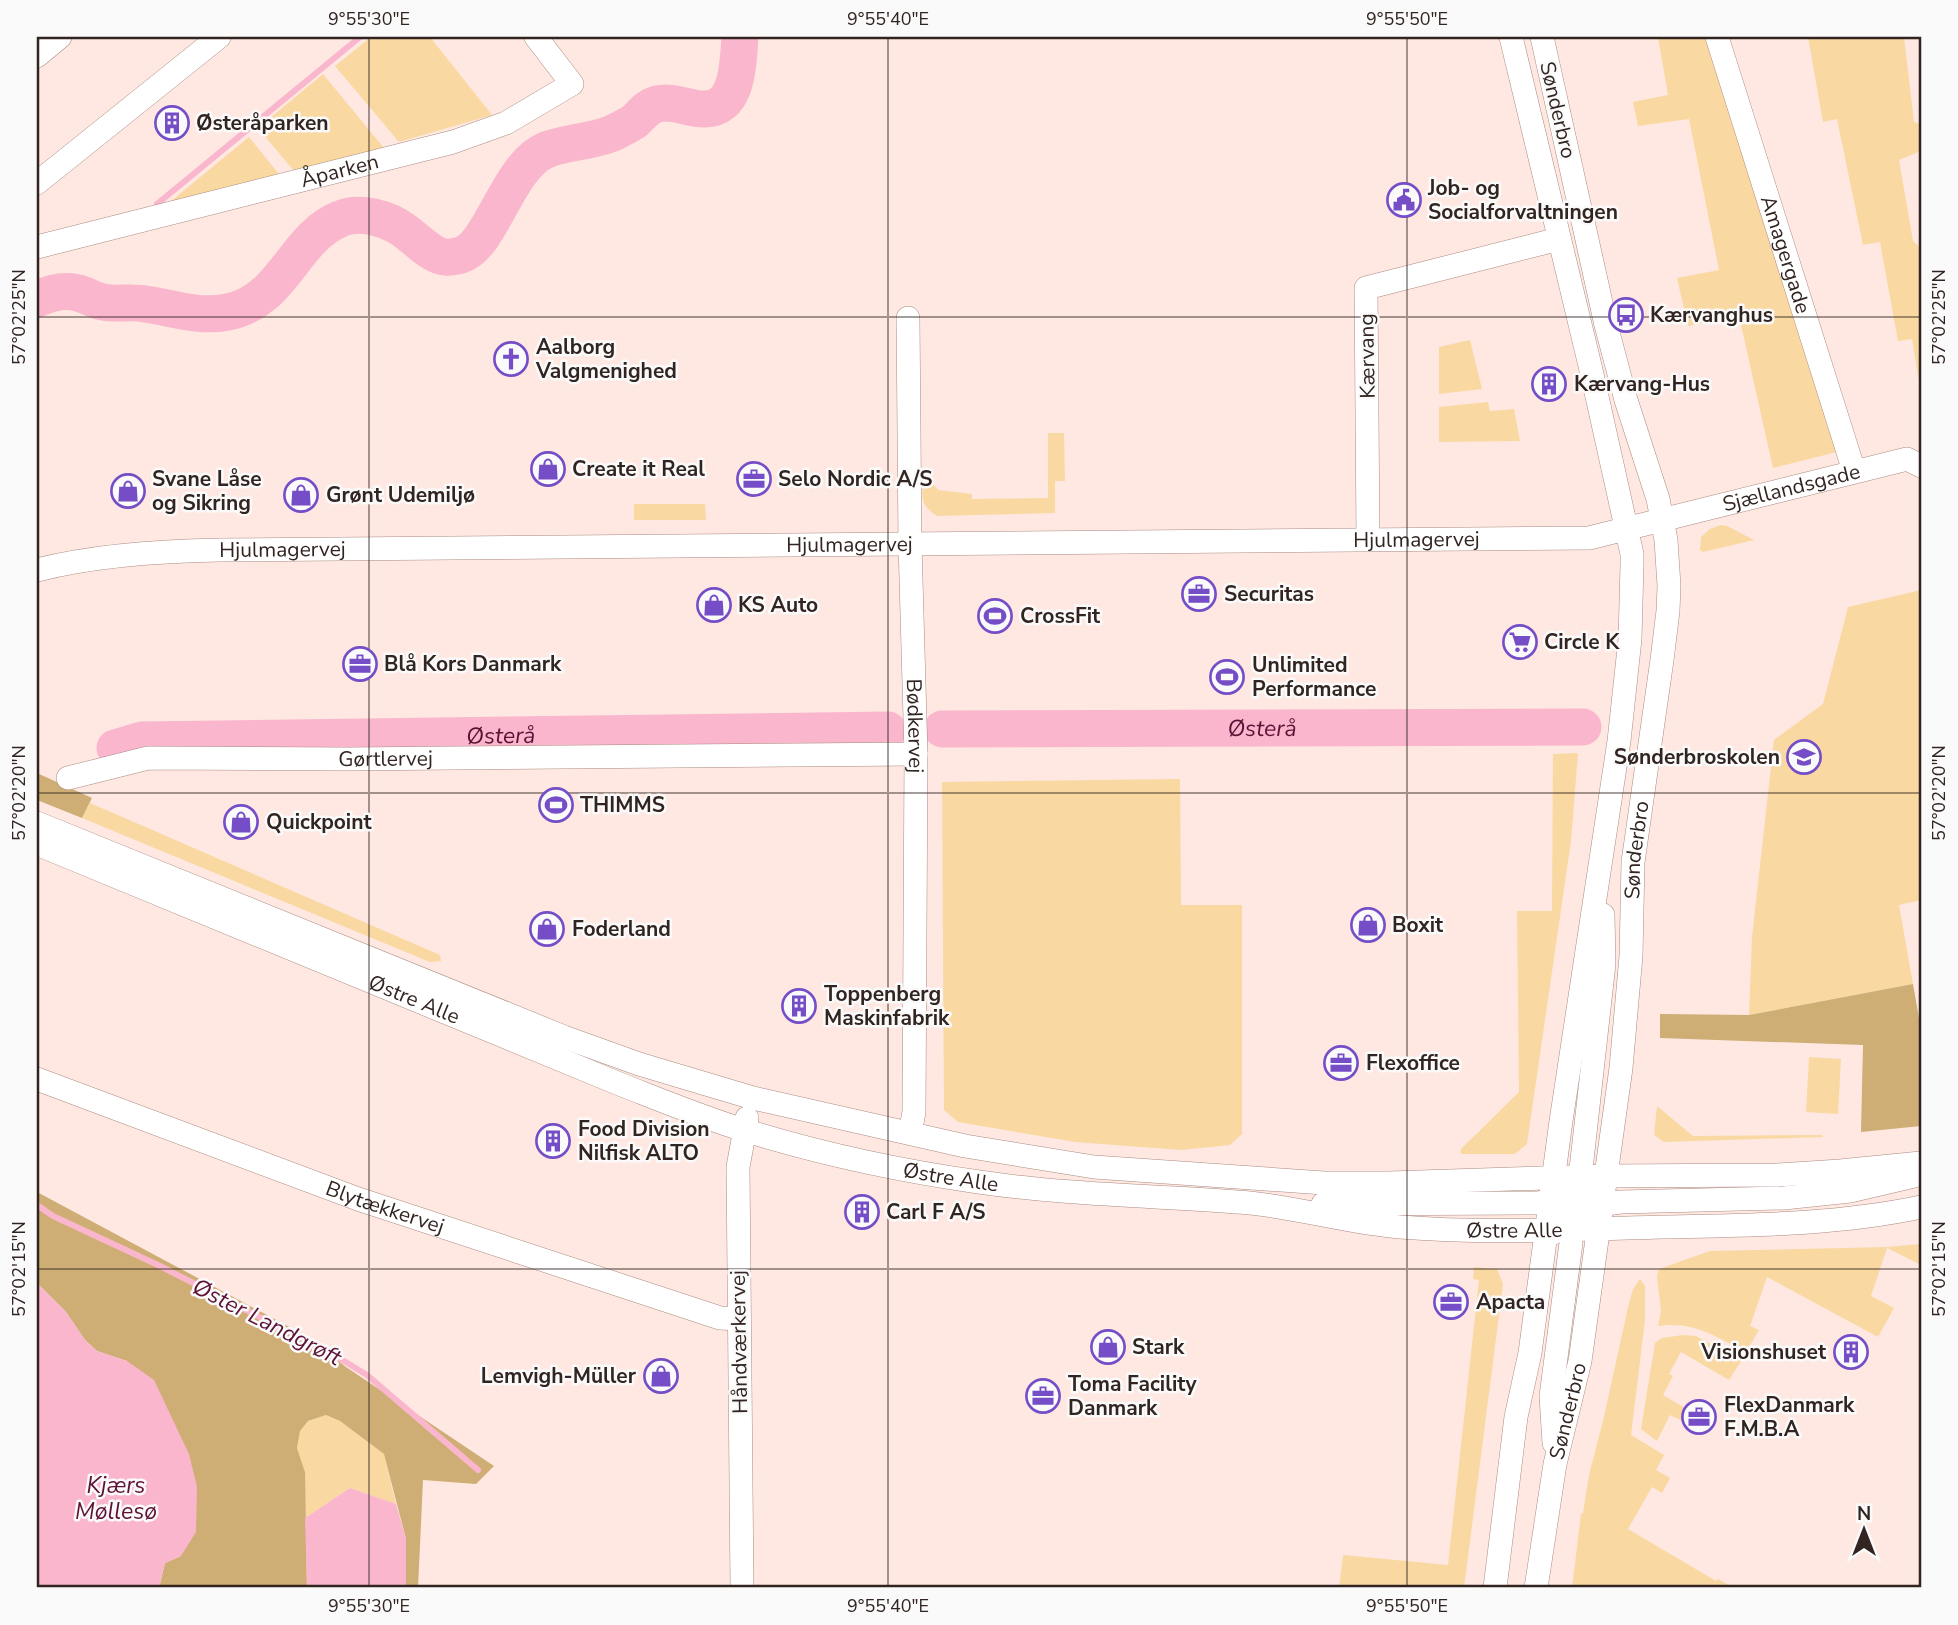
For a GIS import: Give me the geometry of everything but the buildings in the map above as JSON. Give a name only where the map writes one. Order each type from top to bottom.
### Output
[{"type":"street","points":[[37,56],[60,37]]},
{"type":"street","points":[[37,183],[219,37]]},
{"type":"street","name":"Åparken","points":[[37,247],[453,142],[506,123],[572,84],[536,37]]},
{"type":"street","name":"Sønderbro","points":[[1495,1588],[1517,1417],[1530,1353],[1543,1254],[1558,1209],[1603,842],[1619,741],[1630,639],[1632,565],[1632,554],[1511,37]]},
{"type":"street","name":"Sønderbro","points":[[1542,37],[1606,325],[1623,388],[1653,479],[1668,565],[1668,611],[1633,862],[1632,934],[1626,1022],[1609,1152],[1596,1196]]},
{"type":"street","name":"Amagergade","points":[[1717,37],[1854,471]]},
{"type":"street","name":"Kærvang","points":[[1368,539],[1366,288],[1559,239]]},
{"type":"street","name":"Bødkervej","points":[[908,318],[910,544],[916,754],[914,1112],[910,1133]]},
{"type":"street","name":"Sjællandsgade","points":[[1662,519],[1907,459],[1921,466]]},
{"type":"street","name":"Hjulmagervej","points":[[37,570],[106,558],[179,551],[1589,538],[1662,519]]},
{"type":"street","name":"Gørtlervej","points":[[68,778],[148,758],[916,754]]},
{"type":"street","name":"Østre Alle","points":[[37,823],[565,1037],[639,1064],[752,1098],[1018,1156],[1094,1167],[1324,1183],[1525,1178],[1558,1209]]},
{"type":"street","name":"Sønderbro","points":[[1536,1588],[1555,1464],[1580,1361],[1596,1196],[1604,964],[1603,842]]},
{"type":"street","name":"Østre Alle","points":[[37,844],[622,1085],[744,1130],[877,1164],[981,1182],[1252,1204],[1526,1204],[1558,1209],[1596,1196],[1777,1175],[1921,1163]]},
{"type":"street","name":"Blytækkervej","points":[[37,1079],[358,1199],[720,1318],[739,1319]]},
{"type":"street","name":"Håndværkervej","points":[[742,1588],[738,1167],[752,1098]]},
{"type":"street","points":[[1596,1196],[1621,1202],[1784,1198],[1850,1191],[1921,1174]]},
{"type":"street","name":"Østre Alle","points":[[1558,1209],[1596,1196]]},
{"type":"street","name":"Østre Alle","points":[[1596,1196],[1643,1228],[1830,1222],[1918,1209]]},
{"type":"street","points":[[1555,1464],[1551,1396],[1567,1269],[1558,1209]]},
{"type":"shaded area","points":[[371,37],[430,37],[492,115],[399,142],[335,66]]},
{"type":"shaded area","points":[[1658,37],[1708,37],[1837,452],[1773,468],[1739,316],[1688,326],[1677,278],[1719,270],[1689,119],[1638,126],[1633,102],[1668,95]]},
{"type":"shaded area","points":[[1808,37],[1904,37],[1914,122],[1921,125],[1921,151],[1899,160],[1913,241],[1921,248],[1921,394],[1912,339],[1898,341],[1880,242],[1863,245],[1837,119],[1823,122]]},
{"type":"shaded area","points":[[323,74],[384,148],[294,171],[258,128]]},
{"type":"shaded area","points":[[249,137],[279,174],[170,202]]},
{"type":"shaded area","points":[[1470,340],[1482,389],[1439,394],[1439,347]]},
{"type":"shaded area","points":[[1488,402],[1490,411],[1514,409],[1520,441],[1439,442],[1439,407]]},
{"type":"shaded area","points":[[1048,433],[1064,433],[1065,481],[1055,481],[1055,513],[937,516],[925,504],[923,487],[930,484],[938,490],[972,494],[972,499],[1048,498]]},
{"type":"shaded area","points":[[634,504],[705,504],[706,520],[634,520]]},
{"type":"shaded area","points":[[1721,525],[1754,540],[1703,552],[1700,550],[1701,537],[1710,529]]},
{"type":"shaded area","points":[[1921,590],[1921,900],[1899,905],[1913,984],[1749,1015],[1752,937],[1774,740],[1823,704],[1848,607]]},
{"type":"shaded area","points":[[1578,753],[1571,841],[1527,1144],[1515,1154],[1461,1154],[1461,1149],[1519,1092],[1517,911],[1552,911],[1553,754]]},
{"type":"shaded area","points":[[37,773],[92,798],[82,818],[37,800]]},
{"type":"shaded area","points":[[1180,779],[1181,905],[1242,905],[1242,1134],[1230,1145],[1181,1150],[1075,1142],[958,1122],[944,1110],[942,782]]},
{"type":"shaded area","points":[[90,803],[440,955],[441,961],[430,962],[82,818]]},
{"type":"shaded area","points":[[1913,984],[1921,1030],[1921,1126],[1861,1132],[1863,1045],[1660,1038],[1660,1014],[1749,1015]]},
{"type":"shaded area","points":[[1809,1057],[1841,1059],[1838,1114],[1806,1112]]},
{"type":"shaded area","points":[[1657,1106],[1693,1136],[1823,1137],[1664,1142],[1654,1135]]},
{"type":"shaded area","points":[[37,1192],[308,1337],[346,1367],[494,1466],[476,1484],[423,1480],[418,1588],[406,1588],[406,1539],[384,1454],[340,1421],[326,1415],[308,1421],[300,1431],[297,1448],[305,1472],[307,1588],[159,1588],[165,1563],[181,1556],[127,1361],[97,1351],[85,1340],[66,1312],[37,1283]]},
{"type":"shaded area","points":[[1921,1244],[1921,1265],[1887,1248],[1871,1296],[1894,1308],[1878,1337],[1767,1277],[1750,1326],[1759,1330],[1746,1352],[1694,1328],[1658,1326],[1661,1311],[1657,1276],[1659,1269],[1710,1251]]},
{"type":"shaded area","points":[[1474,1267],[1497,1269],[1503,1284],[1464,1588],[1339,1588],[1343,1555],[1448,1565],[1479,1280],[1473,1279]]},
{"type":"shaded area","points":[[1640,1279],[1645,1286],[1645,1320],[1631,1435],[1664,1455],[1656,1470],[1670,1478],[1662,1493],[1652,1487],[1628,1529],[1716,1581],[1718,1579],[1734,1588],[1572,1588],[1581,1514],[1589,1475],[1628,1307],[1633,1289]]},
{"type":"shaded area","points":[[1696,1336],[1741,1361],[1729,1380],[1681,1352],[1669,1374],[1673,1376],[1663,1395],[1690,1411],[1684,1422],[1670,1415],[1657,1441],[1641,1429],[1655,1343],[1662,1338]]},
{"type":"shaded area","points":[[326,1415],[340,1421],[384,1454],[396,1504],[350,1488],[305,1518],[305,1472],[297,1448],[300,1431],[308,1421]]},
{"type":"water","name":"Kjærs Møllesø","points":[[37,1283],[66,1312],[85,1340],[97,1351],[127,1361],[154,1380],[189,1454],[197,1487],[196,1532],[181,1556],[165,1563],[159,1588],[37,1588]]},
{"type":"water","points":[[350,1488],[396,1504],[406,1539],[406,1588],[307,1588],[305,1518]]},
{"type":"waterway","points":[[157,204],[360,37]]},
{"type":"waterway","points":[[37,299],[68,291],[108,303],[140,303],[196,313],[228,312],[247,306],[263,296],[324,228],[340,219],[356,215],[391,223],[440,256],[461,255],[482,237],[521,172],[532,159],[546,150],[613,133],[634,122],[657,104],[669,103],[704,109],[724,102],[737,71],[740,37]]},
{"type":"waterway","name":"Østerå","points":[[942,729],[1583,727]]},
{"type":"waterway","name":"Østerå","points":[[115,748],[142,740],[888,730]]},
{"type":"waterway","name":"Øster Landgrøft","points":[[37,1205],[53,1216],[158,1265],[334,1355],[367,1375],[478,1470]]},
{"type":"place","name":"Østeråparken","points":[[172,123]]},
{"type":"place","name":"Job- og Socialforvaltningen","points":[[1404,200]]},
{"type":"place","name":"Kærvanghus","points":[[1626,315]]},
{"type":"place","name":"Aalborg Valgmenighed","points":[[511,359]]},
{"type":"place","name":"Kærvang-Hus","points":[[1549,384]]},
{"type":"place","name":"Create it Real","points":[[548,469]]},
{"type":"place","name":"Selo Nordic A/S","points":[[754,479]]},
{"type":"place","name":"Svane Låse og Sikring","points":[[128,491]]},
{"type":"place","name":"Grønt Udemiljø","points":[[301,495]]},
{"type":"place","name":"Securitas","points":[[1199,594]]},
{"type":"place","name":"KS Auto","points":[[714,605]]},
{"type":"place","name":"CrossFit","points":[[995,616]]},
{"type":"place","name":"Circle K","points":[[1520,642]]},
{"type":"place","name":"Blå Kors Danmark","points":[[360,664]]},
{"type":"place","name":"Unlimited Performance","points":[[1227,677]]},
{"type":"place","name":"Sønderbroskolen","points":[[1804,757]]},
{"type":"place","name":"THIMMS","points":[[556,805]]},
{"type":"place","name":"Quickpoint","points":[[241,822]]},
{"type":"place","name":"Boxit","points":[[1368,925]]},
{"type":"place","name":"Foderland","points":[[547,929]]},
{"type":"place","name":"Toppenberg Maskinfabrik","points":[[799,1006]]},
{"type":"place","name":"Flexoffice","points":[[1341,1063]]},
{"type":"place","name":"Food Division Nilfisk ALTO","points":[[553,1141]]},
{"type":"place","name":"Carl F A/S","points":[[862,1212]]},
{"type":"place","name":"Apacta","points":[[1451,1302]]},
{"type":"place","name":"Stark","points":[[1108,1347]]},
{"type":"place","name":"Visionshuset","points":[[1851,1352]]},
{"type":"place","name":"Lemvigh-Müller","points":[[661,1376]]},
{"type":"place","name":"Toma Facility Danmark","points":[[1043,1396]]},
{"type":"place","name":"FlexDanmark F.M.B.A","points":[[1699,1417]]}]
